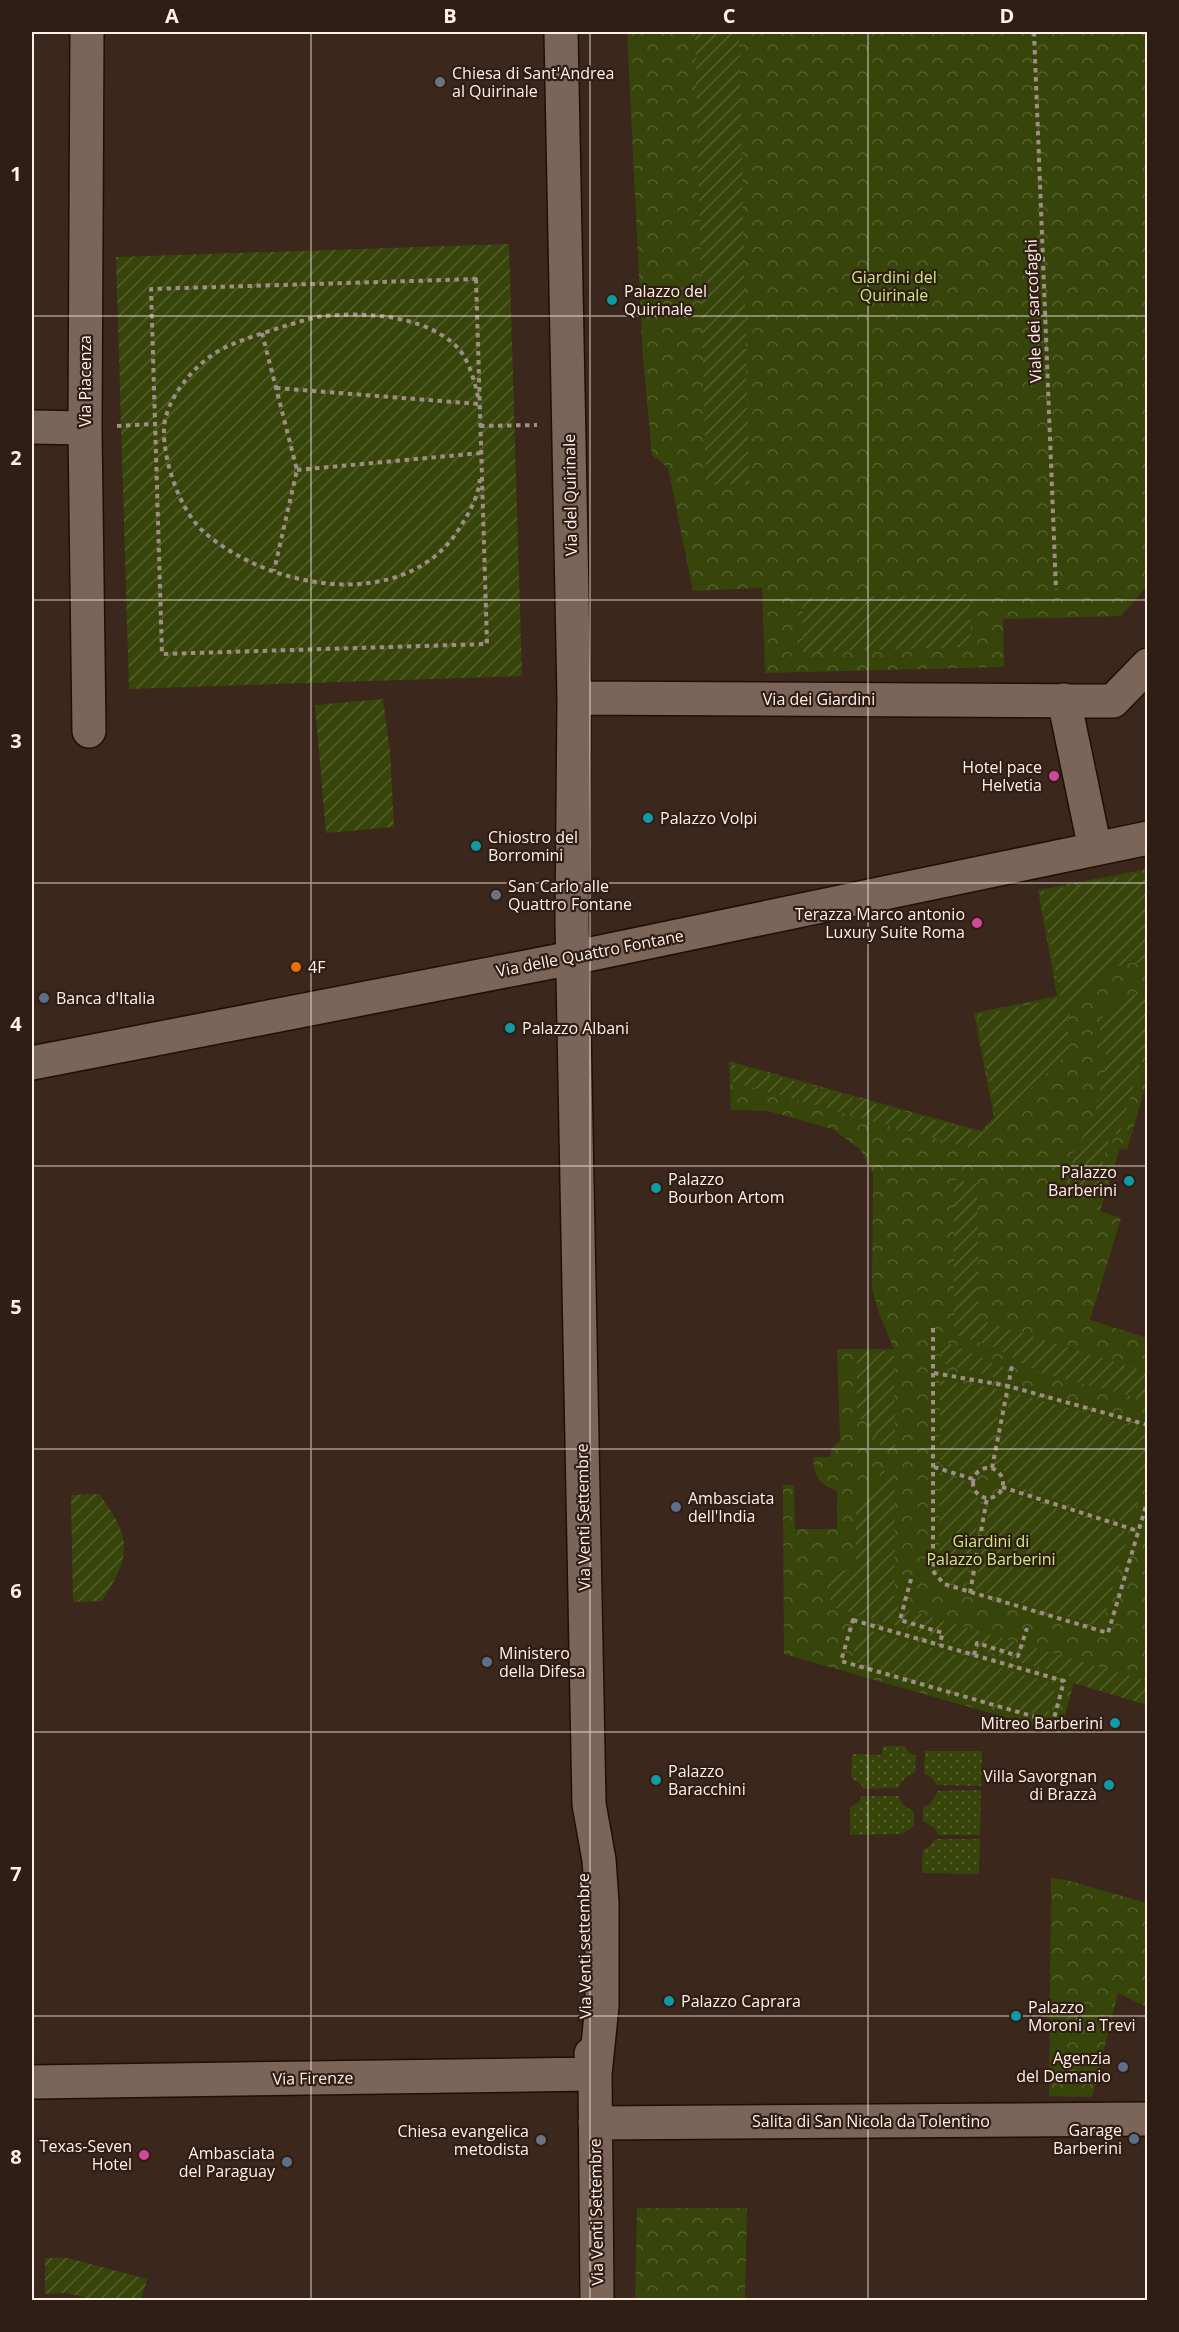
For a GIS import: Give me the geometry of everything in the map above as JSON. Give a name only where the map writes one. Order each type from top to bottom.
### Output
[{"type":"street","name":"Via Piacenza","points":[[87,32],[99,427],[89,731]]},
{"type":"street","name":"Via del Quirinale","points":[[561,32],[574,698],[572,958]]},
{"type":"street","points":[[32,427],[99,427]]},
{"type":"street","name":"Via dei Giardini","points":[[574,698],[1113,701],[1148,665]]},
{"type":"street","points":[[1064,700],[1095,849]]},
{"type":"street","name":"Via delle Quattro Fontane","points":[[32,1063],[572,958],[1148,838]]},
{"type":"street","name":"Via Venti Settembre","points":[[572,958],[589,1804],[599,1860],[602,1903],[602,2006],[595,2074]]},
{"type":"street","name":"Via Firenze","points":[[32,2082],[595,2074]]},
{"type":"street","name":"Via Venti settembre","points":[[595,2074],[595,2123]]},
{"type":"street","name":"Salita di San Nicola da Tolentino","points":[[595,2123],[1148,2119]]},
{"type":"street","name":"Via Venti Settembre","points":[[595,2123],[597,2301]]},
{"type":"path","name":"Viale dei sarcofaghi","points":[[1034,32],[1056,590]]},
{"type":"path","points":[[476,279],[487,644],[162,654],[155,424],[151,290],[476,279]]},
{"type":"path","points":[[480,406],[472,373],[454,344],[420,324],[369,315],[322,316],[262,333],[222,349],[190,375],[168,405],[164,429],[166,454],[183,506],[204,532],[239,555],[274,571],[307,581],[333,584],[367,584],[400,576],[430,561],[455,536],[472,509],[479,483],[481,453]]},
{"type":"path","points":[[262,333],[297,470],[274,571]]},
{"type":"path","points":[[276,388],[480,406]]},
{"type":"path","points":[[99,427],[155,424]]},
{"type":"path","points":[[480,426],[547,424]]},
{"type":"path","points":[[297,470],[481,453]]},
{"type":"path","points":[[933,1328],[933,1571],[944,1584],[1108,1632],[1148,1499]]},
{"type":"path","points":[[992,1468],[1012,1366]]},
{"type":"path","points":[[934,1373],[1008,1386],[1148,1425]]},
{"type":"path","points":[[934,1467],[974,1479]]},
{"type":"path","points":[[992,1468],[1001,1475],[1002,1486],[999,1493],[987,1498],[975,1490],[974,1479],[981,1470],[992,1468]]},
{"type":"path","points":[[1002,1486],[1138,1531]]},
{"type":"path","points":[[970,1593],[987,1498]]},
{"type":"path","points":[[911,1579],[900,1620],[943,1633],[939,1645]]},
{"type":"path","points":[[853,1620],[974,1655],[1064,1681],[1053,1722],[841,1661],[853,1620]]},
{"type":"path","points":[[974,1655],[977,1643],[1018,1656],[1027,1628]]},
{"type":"green space","name":"Giardini del Quirinale","points":[[627,32],[1147,32],[1148,585],[1121,616],[1003,619],[1004,667],[765,673],[762,588],[693,591],[668,468],[652,455],[643,357]]},
{"type":"green space","points":[[695,32],[739,32],[749,484],[706,485]]},
{"type":"green space","points":[[509,244],[522,676],[129,689],[116,257]]},
{"type":"green space","points":[[970,594],[971,647],[803,652],[802,598]]},
{"type":"green space","points":[[383,699],[390,751],[394,827],[326,833],[315,705]]},
{"type":"green space","name":"Giardini di Palazzo Barberini","points":[[1147,869],[1147,1081],[1127,1150],[1120,1148],[1100,1211],[1121,1218],[1090,1320],[1147,1338],[1147,1705],[1074,1683],[1060,1733],[784,1654],[783,1485],[794,1485],[795,1529],[837,1529],[837,1491],[826,1486],[819,1479],[813,1457],[830,1457],[831,1450],[840,1440],[837,1349],[894,1349],[872,1289],[873,1174],[860,1149],[832,1129],[768,1111],[731,1110],[729,1061],[981,1131],[994,1117],[974,1013],[1057,996],[1038,890]]},
{"type":"green space","points":[[1147,872],[1147,963],[1130,963],[1113,968],[1086,987],[1076,1000],[1070,1015],[1068,1032],[1071,1050],[970,1148],[732,1082],[731,1064],[982,1133],[996,1118],[977,1015],[1061,998],[1040,892]]},
{"type":"green space","points":[[1130,994],[1147,995],[1147,1040],[1119,1135],[1111,1133],[1091,1201],[1081,1198],[1071,1156],[1094,1119],[1107,1058],[1099,1036],[1103,1016],[1119,998]]},
{"type":"green space","points":[[954,1180],[977,1183],[979,1320],[1147,1372],[1147,1400],[1041,1373],[994,1347],[954,1334]]},
{"type":"green space","points":[[941,1340],[1007,1369],[1005,1380],[941,1363]]},
{"type":"green space","points":[[857,1351],[894,1351],[895,1449],[881,1449],[872,1430],[857,1416]]},
{"type":"green space","points":[[940,1380],[1003,1390],[989,1463],[978,1465],[971,1474],[940,1464]]},
{"type":"green space","points":[[1011,1392],[1147,1430],[1147,1470],[1131,1524],[1008,1484],[1006,1473],[996,1464]]},
{"type":"green space","points":[[881,1471],[895,1471],[894,1606],[1147,1681],[1147,1705],[1074,1683],[1075,1678],[830,1606],[832,1571],[856,1570],[856,1506],[872,1491]]},
{"type":"green space","points":[[940,1472],[968,1482],[971,1493],[981,1501],[966,1587],[947,1582],[939,1571]]},
{"type":"green space","points":[[1005,1492],[1129,1532],[1101,1627],[975,1589],[990,1502],[998,1500]]},
{"type":"green space","points":[[99,1494],[118,1523],[124,1547],[123,1559],[102,1601],[73,1602],[71,1495]]},
{"type":"green space","points":[[861,1628],[1056,1684],[1047,1718],[851,1661]]},
{"type":"green space","points":[[883,1746],[905,1746],[907,1751],[916,1756],[915,1772],[905,1778],[898,1788],[863,1789],[861,1784],[851,1778],[852,1754],[882,1755]]},
{"type":"green space","points":[[925,1751],[982,1751],[981,1786],[937,1785],[931,1777],[924,1774]]},
{"type":"green space","points":[[981,1790],[980,1835],[938,1835],[935,1829],[923,1821],[923,1808],[931,1803],[938,1791]]},
{"type":"green space","points":[[862,1796],[898,1796],[903,1805],[914,1812],[914,1826],[902,1834],[850,1835],[850,1807],[858,1803]]},
{"type":"green space","points":[[935,1839],[980,1839],[979,1874],[922,1873],[923,1850]]},
{"type":"green space","points":[[1051,1878],[1066,1880],[1147,1903],[1147,2007],[1118,1993],[1092,2097],[1049,2096]]},
{"type":"green space","points":[[637,2208],[747,2208],[745,2300],[635,2300]]},
{"type":"green space","points":[[45,2258],[68,2258],[147,2279],[141,2300],[94,2300],[67,2293],[45,2294]]},
{"type":"place","name":"Chiesa di Sant'Andrea al Quirinale","points":[[440,82]]},
{"type":"place","name":"Palazzo del Quirinale","points":[[612,300]]},
{"type":"place","name":"Hotel pace Helvetia","points":[[1054,776]]},
{"type":"place","name":"Palazzo Volpi","points":[[648,818]]},
{"type":"place","name":"Chiostro del Borromini","points":[[476,846]]},
{"type":"place","name":"San Carlo alle Quattro Fontane","points":[[496,895]]},
{"type":"place","name":"Terazza Marco antonio Luxury Suite Roma","points":[[977,923]]},
{"type":"place","name":"4F","points":[[296,967]]},
{"type":"place","name":"Banca d'Italia","points":[[44,998]]},
{"type":"place","name":"Palazzo Albani","points":[[510,1028]]},
{"type":"place","name":"Palazzo Barberini","points":[[1129,1181]]},
{"type":"place","name":"Palazzo Bourbon Artom","points":[[656,1188]]},
{"type":"place","name":"Ambasciata dell'India","points":[[676,1507]]},
{"type":"place","name":"Ministero della Difesa","points":[[487,1662]]},
{"type":"place","name":"Mitreo Barberini","points":[[1115,1723]]},
{"type":"place","name":"Palazzo Baracchini","points":[[656,1780]]},
{"type":"place","name":"Villa Savorgnan di Brazzà","points":[[1109,1785]]},
{"type":"place","name":"Palazzo Caprara","points":[[669,2001]]},
{"type":"place","name":"Palazzo Moroni a Trevi","points":[[1016,2016]]},
{"type":"place","name":"Agenzia del Demanio","points":[[1123,2067]]},
{"type":"place","name":"Garage Barberini","points":[[1134,2139]]},
{"type":"place","name":"Chiesa evangelica metodista","points":[[541,2140]]},
{"type":"place","name":"Texas-Seven Hotel","points":[[144,2155]]},
{"type":"place","name":"Ambasciata del Paraguay","points":[[287,2162]]}]
